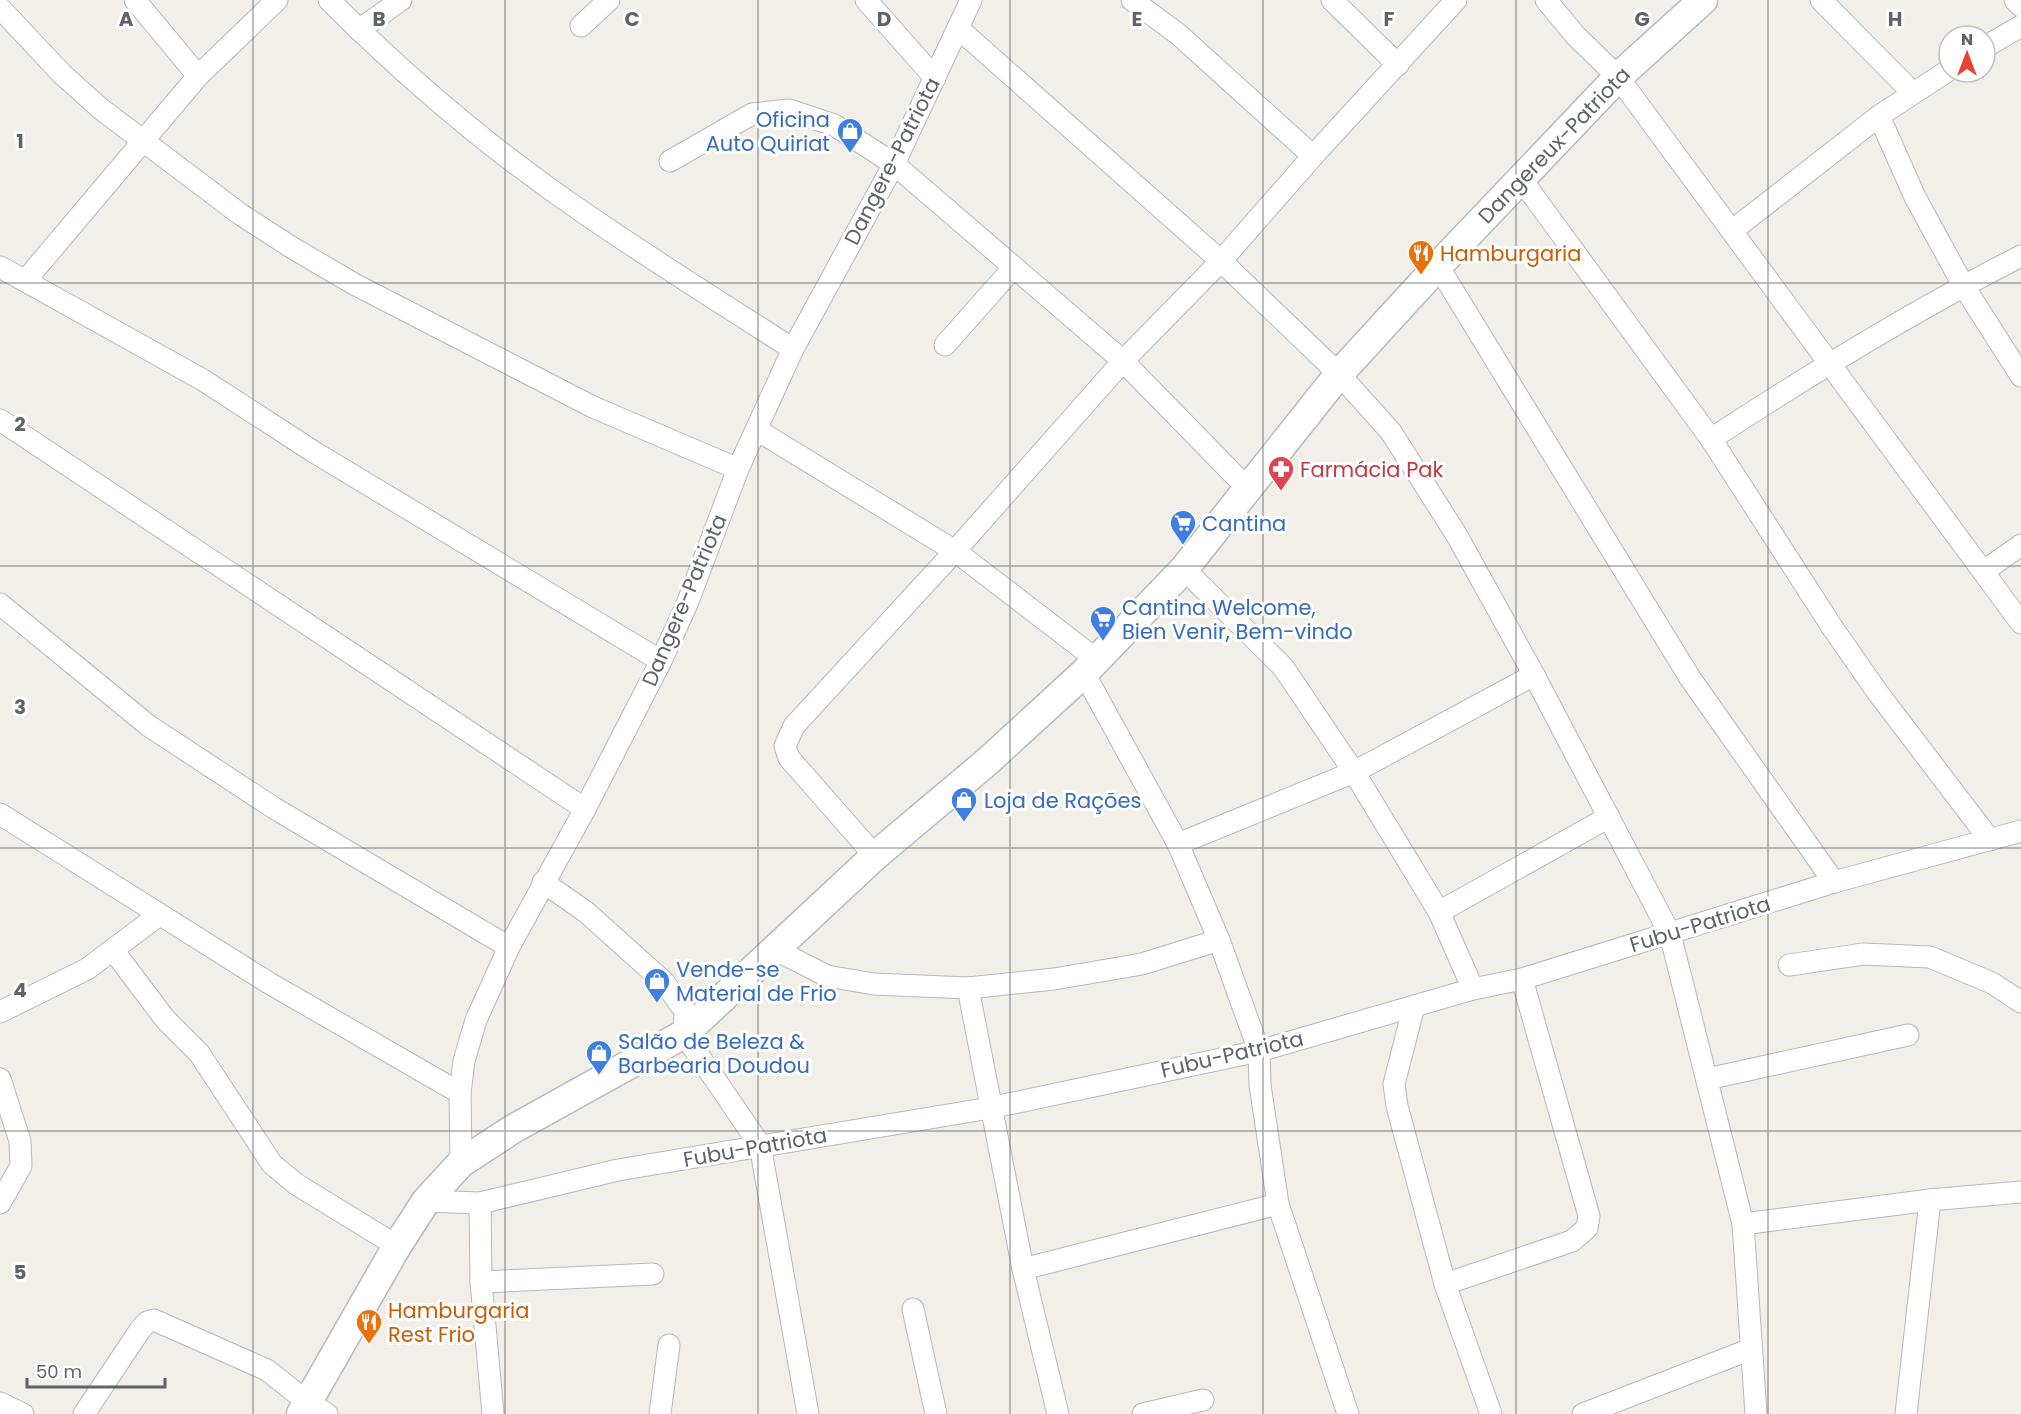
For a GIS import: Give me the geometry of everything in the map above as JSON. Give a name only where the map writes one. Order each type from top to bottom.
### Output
[{"type":"street","points":[[135,0],[198,76]]},
{"type":"street","points":[[25,280],[144,143],[198,76],[277,0]]},
{"type":"street","points":[[328,0],[405,74],[487,142],[586,215],[793,349]]},
{"type":"street","points":[[359,30],[401,0]]},
{"type":"street","points":[[581,26],[609,0]]},
{"type":"street","points":[[866,0],[935,78]]},
{"type":"street","name":"Dangere-Patriota","points":[[461,1163],[460,1093],[464,1061],[476,1020],[509,947],[585,809],[661,661],[687,604],[738,469],[793,349],[894,164],[971,0]]},
{"type":"street","points":[[1132,0],[1178,34],[1313,156]]},
{"type":"street","points":[[1332,0],[1398,65]]},
{"type":"street","points":[[875,856],[789,758],[785,746],[788,735],[955,552],[1123,361],[1221,261],[1313,156],[1456,0]]},
{"type":"street","points":[[1546,0],[1575,35],[1618,77],[2021,623]]},
{"type":"street","name":"Dangereux-Patriota","points":[[461,1163],[513,1129],[684,1034],[875,856],[988,761],[1091,666],[1184,569],[1339,374],[1438,266],[1618,77],[1703,0]]},
{"type":"street","points":[[1821,0],[1912,92]]},
{"type":"street","points":[[2015,0],[2021,6]]},
{"type":"street","points":[[0,8],[62,74],[144,143],[240,214],[354,284],[593,407],[738,469]]},
{"type":"street","points":[[1997,40],[2021,26]]},
{"type":"street","points":[[959,28],[1221,261],[1339,374],[1386,426],[1447,518],[1534,675],[1670,934],[1743,1224],[1756,1414]]},
{"type":"street","points":[[1733,230],[1879,116],[1937,77]]},
{"type":"street","points":[[670,161],[752,114],[789,110],[834,125],[894,164],[1123,361],[1249,490]]},
{"type":"street","points":[[1879,116],[1915,197],[1963,285],[2021,375]]},
{"type":"street","points":[[1521,179],[1711,439],[1832,627],[1878,693],[1990,840]]},
{"type":"street","points":[[1711,439],[1829,362],[1963,285],[2021,256]]},
{"type":"street","points":[[1438,266],[1604,533],[1690,678],[1834,882]]},
{"type":"street","points":[[0,267],[204,380],[323,458],[661,661]]},
{"type":"street","points":[[945,345],[1014,267]]},
{"type":"street","points":[[0,420],[585,809]]},
{"type":"street","points":[[757,430],[955,552],[1091,666],[1178,844],[1219,940],[1259,1051],[1260,1085],[1278,1204],[1348,1414]]},
{"type":"street","points":[[1984,571],[2021,545]]},
{"type":"street","points":[[1184,569],[1283,667],[1354,772],[1439,912],[1473,989]]},
{"type":"street","points":[[0,604],[149,726],[274,808],[509,947]]},
{"type":"street","points":[[1178,844],[1354,772],[1534,675]]},
{"type":"street","points":[[0,814],[159,915],[369,1043],[460,1093]]},
{"type":"street","points":[[1439,912],[1609,817]]},
{"type":"street","name":"Fubu-Patriota","points":[[426,1201],[480,1203],[618,1170],[990,1108],[1259,1051],[1473,989],[1522,979],[1834,882],[2021,831]]},
{"type":"street","points":[[543,882],[586,912],[664,982],[685,1011],[684,1034],[760,1145],[808,1414]]},
{"type":"street","points":[[0,1012],[87,969],[159,915]]},
{"type":"street","points":[[776,950],[827,976],[874,984],[968,988],[1053,979],[1142,964],[1219,940]]},
{"type":"street","points":[[113,950],[165,1019],[199,1053],[272,1164],[296,1184],[397,1246]]},
{"type":"street","points":[[1789,965],[1863,954],[1930,957],[1992,983],[2021,1002]]},
{"type":"street","points":[[1445,1284],[1572,1241],[1587,1228],[1589,1216],[1522,979]]},
{"type":"street","points":[[968,988],[1023,1269],[1058,1414]]},
{"type":"street","points":[[1414,1006],[1394,1084],[1397,1106],[1445,1284],[1491,1414]]},
{"type":"street","points":[[1707,1079],[1908,1035]]},
{"type":"street","points":[[0,1079],[20,1142],[21,1166],[0,1203]]},
{"type":"street","points":[[84,1414],[140,1330],[147,1322],[154,1320],[267,1370],[311,1410],[397,1246],[426,1201],[461,1163]]},
{"type":"street","points":[[1743,1224],[2020,1186]]},
{"type":"street","points":[[1906,1414],[1930,1200]]},
{"type":"street","points":[[480,1203],[482,1282],[493,1414]]},
{"type":"street","points":[[1023,1269],[1278,1204]]},
{"type":"street","points":[[482,1282],[652,1274]]},
{"type":"street","points":[[914,1309],[936,1414]]},
{"type":"street","points":[[660,1414],[669,1345]]},
{"type":"street","points":[[1583,1414],[1751,1349]]},
{"type":"street","points":[[1143,1414],[1203,1400]]},
{"type":"street","points":[[0,1403],[23,1414]]},
{"type":"place","name":"Oficina Auto Quiriat","points":[[850,154]]},
{"type":"place","name":"Hamburgaria","points":[[1421,276]]},
{"type":"place","name":"Farmácia Pak","points":[[1281,492]]},
{"type":"place","name":"Cantina","points":[[1183,546]]},
{"type":"place","name":"Cantina Welcome, Bien Venir, Bem-vindo","points":[[1103,642]]},
{"type":"place","name":"Loja de Rações","points":[[964,823]]},
{"type":"place","name":"Vende-se Material de Frio","points":[[657,1004]]},
{"type":"place","name":"Salão de Beleza & Barbearia Doudou","points":[[599,1076]]},
{"type":"place","name":"Hamburgaria Rest Frio","points":[[369,1345]]}]
